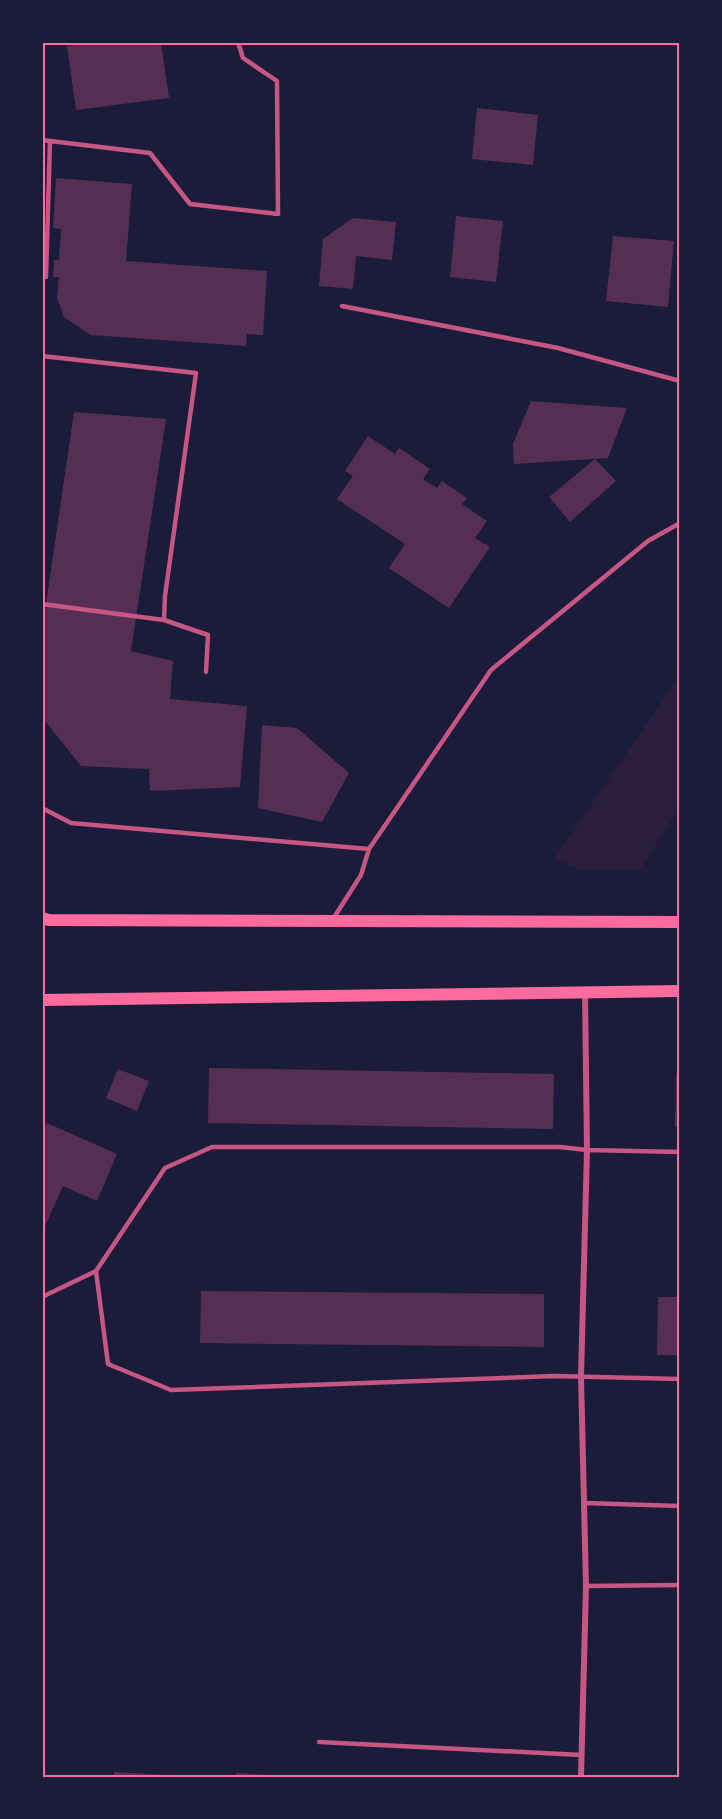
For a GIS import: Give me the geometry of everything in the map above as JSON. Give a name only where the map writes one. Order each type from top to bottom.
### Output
[{"type":"main road","points":[[42,918],[680,922]]},
{"type":"main road","points":[[42,1000],[680,991]]},
{"type":"street","points":[[581,1777],[586,1586],[581,1377],[587,1150],[585,991]]},
{"type":"lane","points":[[42,140],[150,153],[190,204],[278,214],[277,81],[243,58],[238,42]]},
{"type":"lane","points":[[46,278],[50,141]]},
{"type":"lane","points":[[342,306],[558,348],[680,381]]},
{"type":"lane","points":[[42,356],[196,373],[165,596],[164,620]]},
{"type":"lane","points":[[332,921],[361,875],[369,849],[490,670],[648,541],[680,523]]},
{"type":"lane","points":[[42,603],[164,620],[208,635],[206,672]]},
{"type":"lane","points":[[42,808],[71,823],[369,849]]},
{"type":"lane","points":[[42,1298],[96,1271],[165,1167],[212,1147],[560,1147],[587,1150],[680,1152]]},
{"type":"lane","points":[[96,1271],[108,1364],[171,1390],[544,1376],[680,1379]]},
{"type":"lane","points":[[584,1503],[680,1506]]},
{"type":"lane","points":[[586,1586],[680,1586]]},
{"type":"lane","points":[[319,1742],[582,1755]]},
{"type":"shaded area","points":[[680,675],[680,806],[640,870],[580,870],[554,859]]},
{"type":"building","points":[[95,42],[161,42],[169,98],[76,110],[67,46]]},
{"type":"building","points":[[477,108],[538,115],[533,165],[472,159]]},
{"type":"building","points":[[56,178],[132,184],[126,261],[267,271],[263,335],[247,334],[246,346],[91,335],[64,317],[57,298],[59,277],[53,277],[54,260],[59,260],[61,229],[53,228]]},
{"type":"building","points":[[456,216],[503,221],[496,282],[450,277]]},
{"type":"building","points":[[353,218],[396,222],[392,260],[356,256],[353,289],[319,286],[323,239]]},
{"type":"building","points":[[613,236],[674,241],[668,307],[606,301]]},
{"type":"building","points":[[531,401],[627,408],[608,458],[514,464],[513,444]]},
{"type":"building","points":[[74,412],[166,419],[131,651],[173,661],[170,699],[247,706],[240,787],[150,791],[149,769],[81,766],[42,717],[42,631]]},
{"type":"building","points":[[368,436],[395,454],[399,448],[430,469],[423,479],[437,488],[442,481],[467,498],[462,504],[487,521],[475,538],[490,547],[449,608],[389,568],[405,544],[337,499],[353,476],[345,471]]},
{"type":"building","points":[[595,459],[616,481],[570,522],[549,497]]},
{"type":"building","points":[[262,725],[297,728],[349,773],[322,822],[258,808]]},
{"type":"building","points":[[209,1068],[554,1074],[553,1129],[208,1123]]},
{"type":"building","points":[[118,1069],[149,1081],[137,1111],[106,1098]]},
{"type":"building","points":[[676,1074],[680,1074],[680,1127],[675,1127]]},
{"type":"building","points":[[47,1123],[117,1154],[97,1201],[63,1186],[42,1233],[42,1133]]},
{"type":"building","points":[[201,1291],[544,1294],[544,1347],[200,1343]]},
{"type":"building","points":[[658,1297],[680,1297],[680,1355],[657,1355]]},
{"type":"building","points":[[114,1772],[169,1775],[169,1777],[114,1777]]},
{"type":"building","points":[[236,1773],[272,1775],[272,1777],[236,1777]]}]
